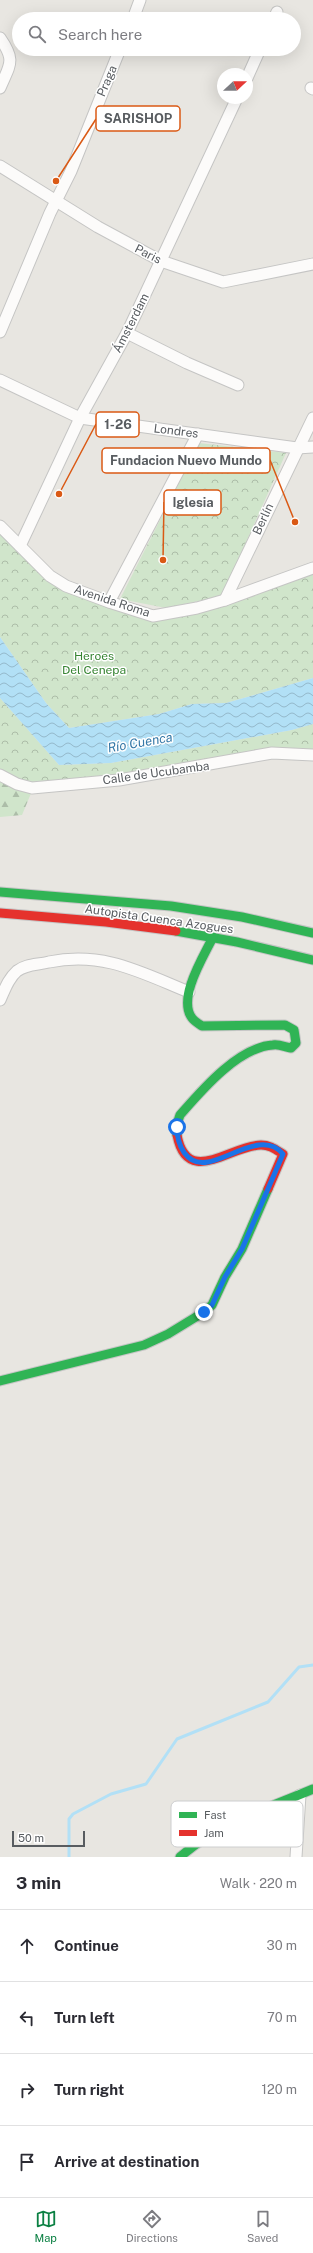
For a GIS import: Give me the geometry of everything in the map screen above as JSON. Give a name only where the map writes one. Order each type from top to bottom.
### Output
[{"type":"main road","name":"Autopista Cuenca Azogues","points":[[0,892],[171,906],[242,917],[313,933]]},
{"type":"main road","name":"Autopista Cuenca Azogues","points":[[0,913],[116,923],[213,937],[313,960]]},
{"type":"main road","points":[[0,1381],[144,1345],[168,1334],[212,1305],[225,1277],[242,1249],[283,1154],[278,1148],[266,1144],[235,1152],[208,1162],[194,1162],[184,1153],[177,1140],[177,1127],[180,1116],[214,1077],[231,1064],[271,1044],[290,1048],[296,1043],[294,1030],[286,1024],[202,1026],[192,1019],[188,1006],[189,992],[194,975],[213,937]]},
{"type":"main road","points":[[286,1801],[313,1789]]},
{"type":"main road","points":[[180,1857],[190,1847]]},
{"type":"street","points":[[136,12],[140,0]]},
{"type":"street","points":[[0,38],[8,49],[11,61],[0,88]]},
{"type":"street","name":"Praga","points":[[0,332],[56,202],[71,171],[117,56]]},
{"type":"street","points":[[251,68],[257,56]]},
{"type":"street","name":"Ámsterdam","points":[[20,546],[80,418],[127,333],[235,104]]},
{"type":"street","name":"Paris","points":[[0,166],[56,202],[161,261],[223,282],[313,264]]},
{"type":"street","points":[[127,333],[180,360],[238,385]]},
{"type":"street","name":"Londres","points":[[0,380],[80,418],[297,448],[313,447]]},
{"type":"street","name":"Berlín","points":[[225,600],[297,448],[313,418]]},
{"type":"street","points":[[109,602],[198,434]]},
{"type":"street","name":"Avenida Roma","points":[[0,526],[50,576],[66,586],[153,616],[197,608],[225,600],[313,568]]},
{"type":"street","name":"Calle de Ucubamba","points":[[0,775],[17,784],[32,788],[119,780],[272,753],[313,754]]},
{"type":"street","points":[[0,1000],[8,981],[18,971],[28,965],[57,960],[89,959],[126,966],[189,992]]},
{"type":"street","points":[[300,1795],[300,1801]]},
{"type":"street","points":[[296,1857],[297,1847]]},
{"type":"green space","points":[[199,443],[286,453],[222,596],[166,608],[120,599]]},
{"type":"green space","name":"Heroes Del Cenepa","points":[[0,526],[49,579],[64,592],[153,616],[313,571],[313,678],[226,703],[192,704],[159,714],[69,728],[46,703],[0,637]]},
{"type":"green space","points":[[0,698],[59,765],[111,763],[292,730],[313,724],[313,755],[272,753],[32,788],[0,775]]},
{"type":"green space","points":[[0,780],[32,791],[22,815],[0,817]]},
{"type":"water","name":"Río Cuenca","points":[[0,637],[46,703],[69,728],[159,714],[192,704],[226,703],[313,678],[313,724],[292,730],[111,763],[59,765],[0,698]]},
{"type":"waterway","points":[[69,1857],[69,1819],[73,1814],[111,1794],[146,1784],[177,1739],[268,1702],[299,1667],[313,1665]]},
{"type":"traffic: fast","points":[[0,892],[171,906],[242,917],[313,933]]},
{"type":"traffic: fast","points":[[176,931],[237,942],[313,960]]},
{"type":"traffic: fast","points":[[177,1135],[177,1124],[180,1115],[198,1094],[221,1072],[247,1053],[260,1048],[275,1045],[291,1048],[296,1043],[294,1030],[285,1025],[202,1026],[192,1018],[188,1010],[190,989],[198,966],[213,937]]},
{"type":"traffic: fast","points":[[0,1381],[144,1345],[168,1334],[204,1312],[212,1305],[225,1277],[242,1249],[268,1189]]},
{"type":"traffic: fast","points":[[283,1801],[313,1789]]},
{"type":"traffic: fast","points":[[180,1857],[192,1847]]},
{"type":"traffic: jam","points":[[0,913],[106,922],[176,931]]},
{"type":"traffic: jam","points":[[177,1135],[182,1151],[190,1159],[200,1161],[212,1160],[249,1147],[261,1145],[275,1149],[283,1154],[268,1189]]},
{"type":"place","name":"SARISHOP","points":[[56,181]]},
{"type":"place","name":"1-26","points":[[59,494]]},
{"type":"place","name":"Fundacion Nuevo Mundo","points":[[295,522]]},
{"type":"place","name":"Iglesia","points":[[163,560]]},
{"type":"route","points":[[177,1127],[177,1140],[184,1153],[194,1162],[208,1162],[235,1152],[266,1144],[278,1148],[283,1154],[242,1249],[225,1277],[212,1305],[204,1312]]}]
